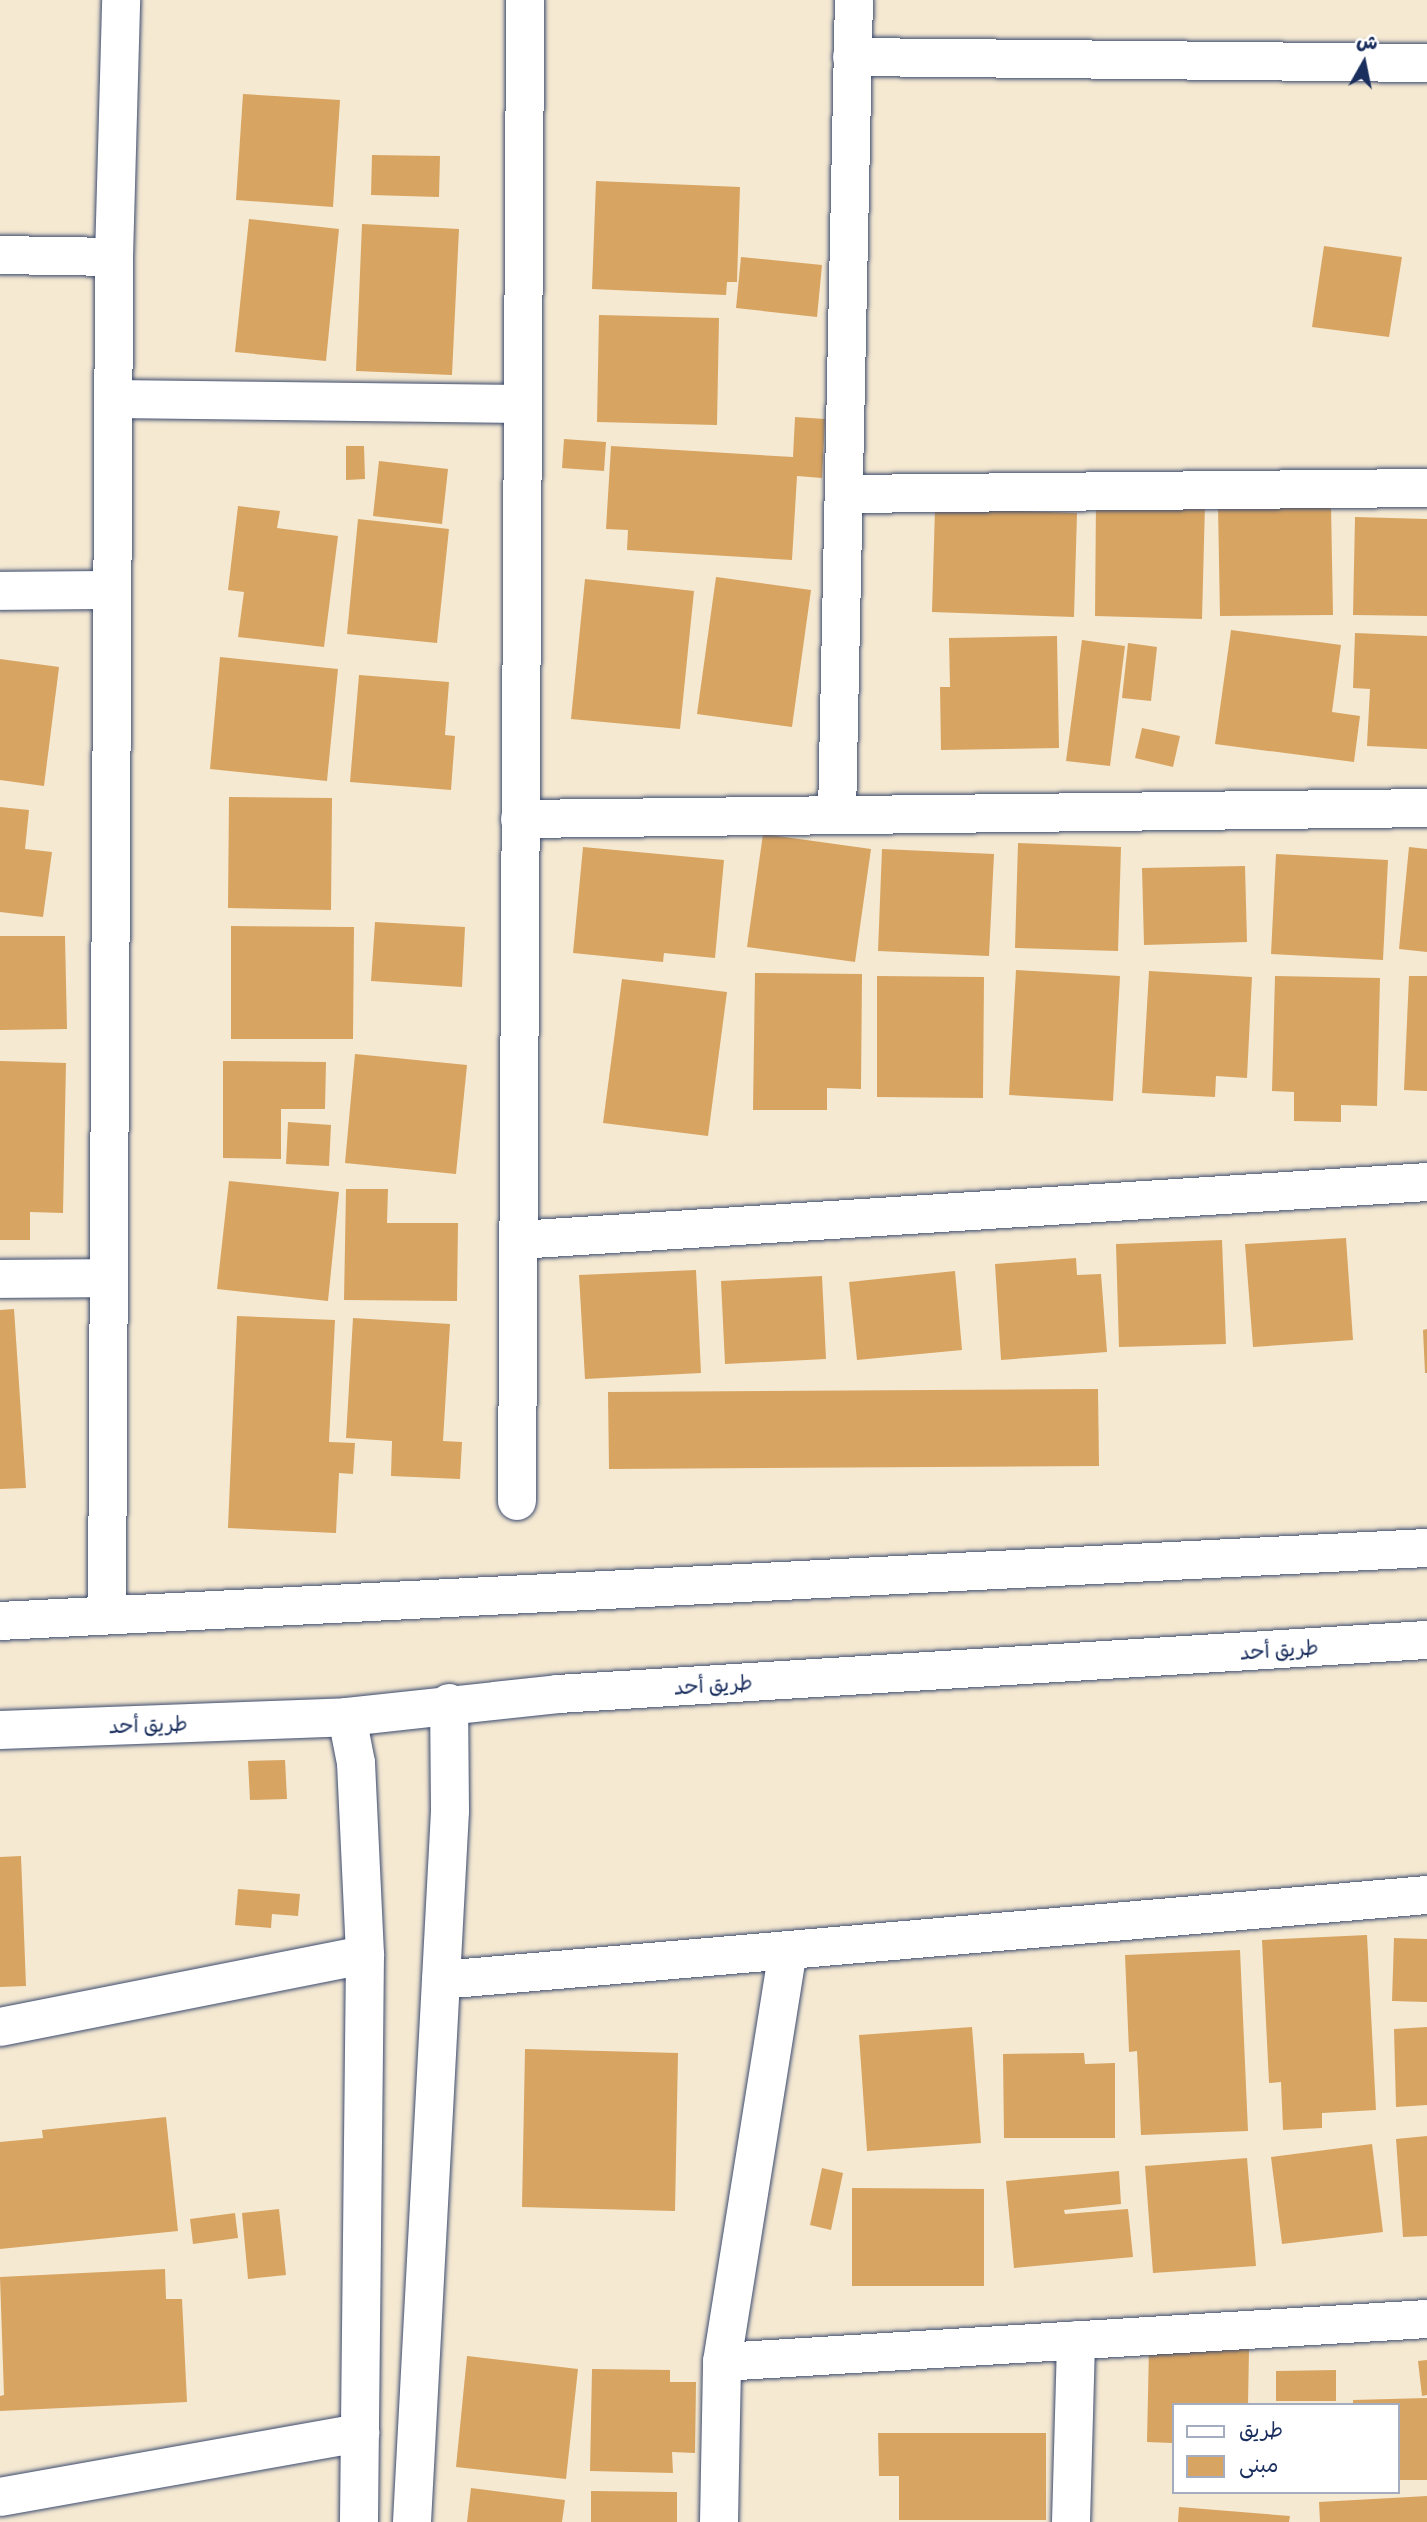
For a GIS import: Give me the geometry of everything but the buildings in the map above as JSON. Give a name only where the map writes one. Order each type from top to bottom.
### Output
[{"type":"street","points":[[107,1615],[114,257],[121,0]]},
{"type":"street","points":[[517,1501],[525,0]]},
{"type":"street","points":[[837,815],[853,0]]},
{"type":"street","points":[[852,57],[1427,63]]},
{"type":"street","points":[[0,255],[114,257]]},
{"type":"street","points":[[113,400],[523,404]]},
{"type":"street","points":[[844,494],[1427,488]]},
{"type":"street","points":[[0,591],[112,590]]},
{"type":"street","points":[[520,819],[1427,808]]},
{"type":"street","points":[[518,1240],[1427,1182]]},
{"type":"street","points":[[0,1279],[109,1278]]},
{"type":"street","points":[[0,1621],[1427,1548]]},
{"type":"street","name":"طريق أحد","points":[[0,1730],[346,1717],[449,1703],[1427,1640]]},
{"type":"street","points":[[412,2522],[450,1811],[449,1703]]},
{"type":"street","points":[[346,1717],[356,1763],[365,1955],[359,2522]]},
{"type":"street","points":[[441,1980],[1427,1895]]},
{"type":"street","points":[[719,2522],[722,2362],[788,1950]]},
{"type":"street","points":[[0,2026],[365,1955]]},
{"type":"street","points":[[722,2362],[1427,2319]]},
{"type":"street","points":[[1071,2522],[1076,2340]]},
{"type":"street","points":[[0,2497],[360,2433]]}]
